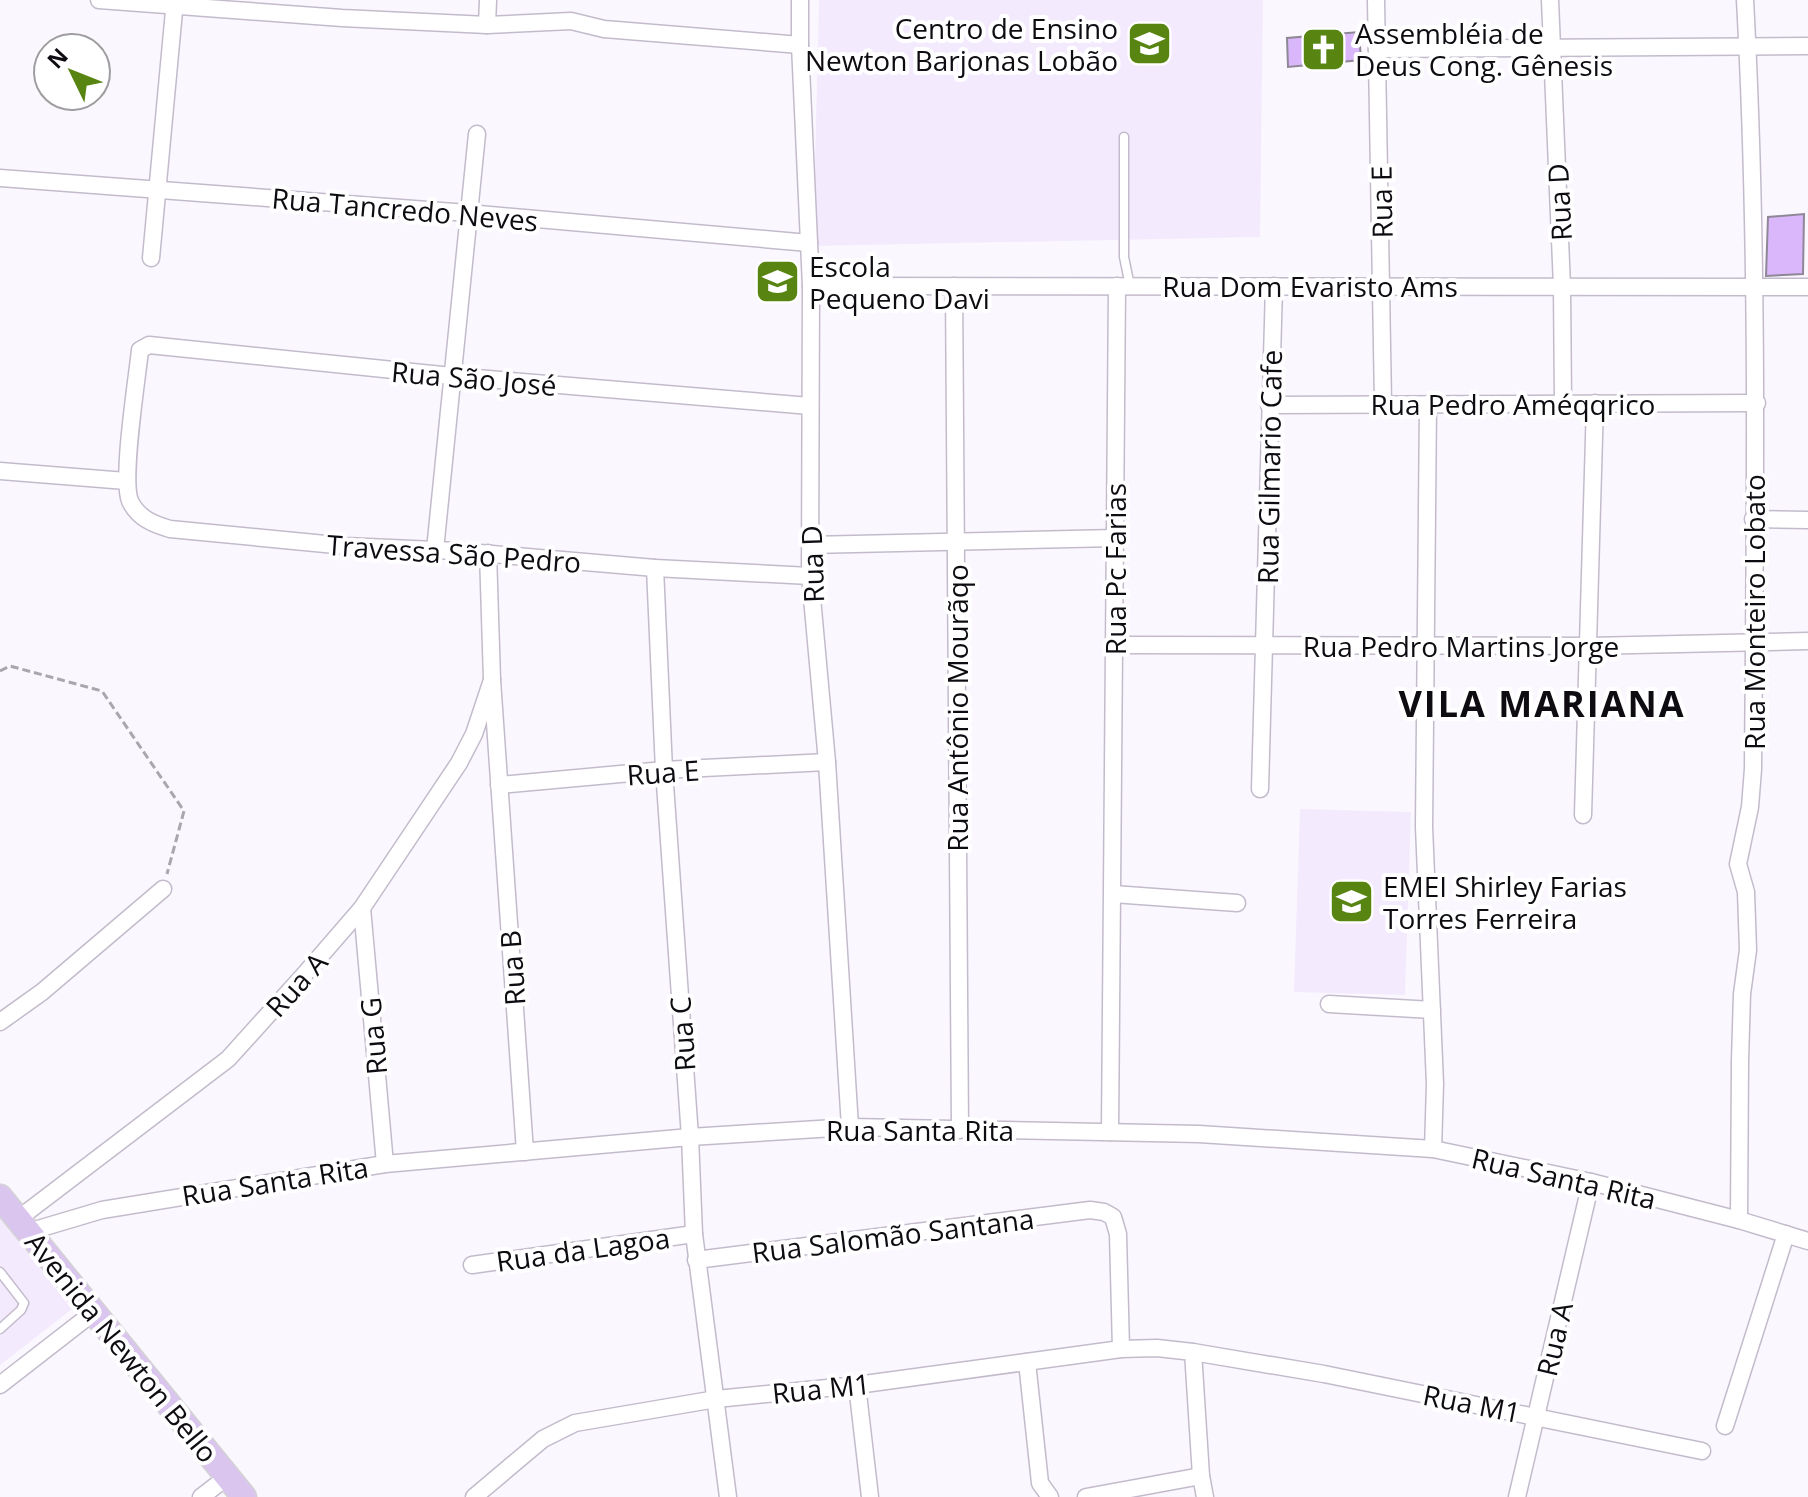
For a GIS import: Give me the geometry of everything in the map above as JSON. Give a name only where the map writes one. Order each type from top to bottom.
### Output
[{"type":"main road","name":"Avenida Newton Bello","points":[[0,1197],[244,1497]]},
{"type":"street","points":[[99,0],[487,25],[571,21],[604,29],[800,45]]},
{"type":"street","points":[[487,25],[488,0]]},
{"type":"street","name":"Rua D","points":[[800,0],[811,286],[810,576],[827,762],[850,1127]]},
{"type":"street","name":"Rua E","points":[[1376,0],[1383,404]]},
{"type":"street","name":"Rua D","points":[[1550,0],[1562,287],[1563,404]]},
{"type":"street","name":"Rua Monteiro Lobato","points":[[1739,1220],[1740,1048],[1748,938],[1746,892],[1738,864],[1750,807],[1753,769],[1753,519],[1757,403],[1745,0]]},
{"type":"street","points":[[151,258],[174,3]]},
{"type":"street","points":[[1377,49],[1808,46]]},
{"type":"street","points":[[435,550],[477,134]]},
{"type":"street","name":"Rua Tancredo Neves","points":[[0,178],[468,213],[809,243]]},
{"type":"street","name":"Rua Dom Evaristo Ams","points":[[811,286],[1808,287]]},
{"type":"street","name":"Rua Antônio Mourãqo","points":[[954,286],[960,1130]]},
{"type":"street","name":"Rua Pc Farias","points":[[1110,1132],[1115,538],[1124,286]]},
{"type":"street","name":"Rua Gilmario Cafe","points":[[1260,789],[1274,286]]},
{"type":"street","name":"Rua São José","points":[[126,481],[140,350],[149,345],[452,376],[810,406]]},
{"type":"street","points":[[1583,815],[1595,403]]},
{"type":"street","name":"Rua Pedro Améqqrico","points":[[1269,405],[1757,403]]},
{"type":"street","points":[[1428,404],[1424,827],[1435,1084],[1433,1149]]},
{"type":"street","points":[[0,471],[126,481]]},
{"type":"street","name":"Travessa São Pedro","points":[[126,481],[131,503],[140,516],[151,524],[170,529],[346,546],[810,576]]},
{"type":"street","points":[[1753,519],[1808,520]]},
{"type":"street","points":[[810,545],[1115,538]]},
{"type":"street","name":"Rua A","points":[[488,553],[499,785]]},
{"type":"street","name":"Rua C","points":[[655,568],[664,770],[696,1260],[728,1497]]},
{"type":"street","name":"Rua Pedro Martins Jorge","points":[[1114,645],[1589,646],[1808,641]]},
{"type":"street","name":"Rua A","points":[[23,1226],[228,1059],[362,908],[459,763],[474,734],[492,680]]},
{"type":"street","name":"Rua E","points":[[499,785],[664,770],[827,762]]},
{"type":"street","name":"Rua B","points":[[499,785],[525,1152]]},
{"type":"street","points":[[0,1022],[42,992],[163,889]]},
{"type":"street","points":[[1113,894],[1237,903]]},
{"type":"street","name":"Rua G","points":[[362,908],[385,1164]]},
{"type":"street","points":[[1329,1004],[1432,1010]]},
{"type":"street","name":"Rua Santa Rita","points":[[23,1226],[102,1210],[385,1164],[690,1137],[850,1127],[1199,1134],[1433,1149],[1591,1182],[1808,1241]]},
{"type":"street","name":"Rua A","points":[[1517,1497],[1591,1182]]},
{"type":"street","name":"Rua Salomão Santana","points":[[696,1260],[1090,1210],[1104,1212],[1113,1217],[1116,1224],[1121,1349]]},
{"type":"street","name":"Rua da Lagoa","points":[[472,1265],[694,1234]]},
{"type":"street","points":[[1725,1426],[1786,1234]]},
{"type":"street","points":[[0,1385],[94,1312]]},
{"type":"street","name":"Rua M1","points":[[474,1497],[543,1439],[575,1423],[716,1399],[857,1385],[1121,1349],[1157,1348],[1249,1360],[1702,1451]]},
{"type":"street","points":[[1193,1352],[1205,1497]]},
{"type":"street","points":[[1027,1362],[1040,1483],[1048,1496]]},
{"type":"street","points":[[857,1385],[870,1497]]},
{"type":"street","points":[[1086,1497],[1201,1476]]},
{"type":"street","points":[[201,1497],[227,1477]]},
{"type":"lane","points":[[1124,137],[1124,286]]},
{"type":"lane","points":[[0,1272],[24,1303],[21,1310],[1,1326]]},
{"type":"path","points":[[0,671],[10,666],[102,691],[184,811],[163,889]]},
{"type":"shaded area","points":[[819,0],[1263,0],[1260,237],[813,246]]},
{"type":"shaded area","name":"EMEI Shirley Farias Torres Ferreira","points":[[1300,809],[1411,812],[1405,995],[1294,992]]},
{"type":"shaded area","points":[[0,1218],[72,1309],[0,1365]]},
{"type":"building","name":"Assembléia de Deus Cong. Gênesis","points":[[1359,32],[1361,60],[1288,67],[1287,38]]},
{"type":"building","points":[[1804,214],[1803,274],[1766,276],[1768,217]]},
{"type":"place","name":"Centro de Ensino Newton Barjonas Lobão","points":[[1149,44]]},
{"type":"place","name":"Assembléia de Deus Cong. Gênesis","points":[[1324,49]]},
{"type":"place","name":"Escola Pequeno Davi","points":[[778,282]]},
{"type":"place","name":"EMEI Shirley Farias Torres Ferreira","points":[[1352,902]]},
{"type":"district","name":"VILA MARIANA","points":[[1542,703]]}]
